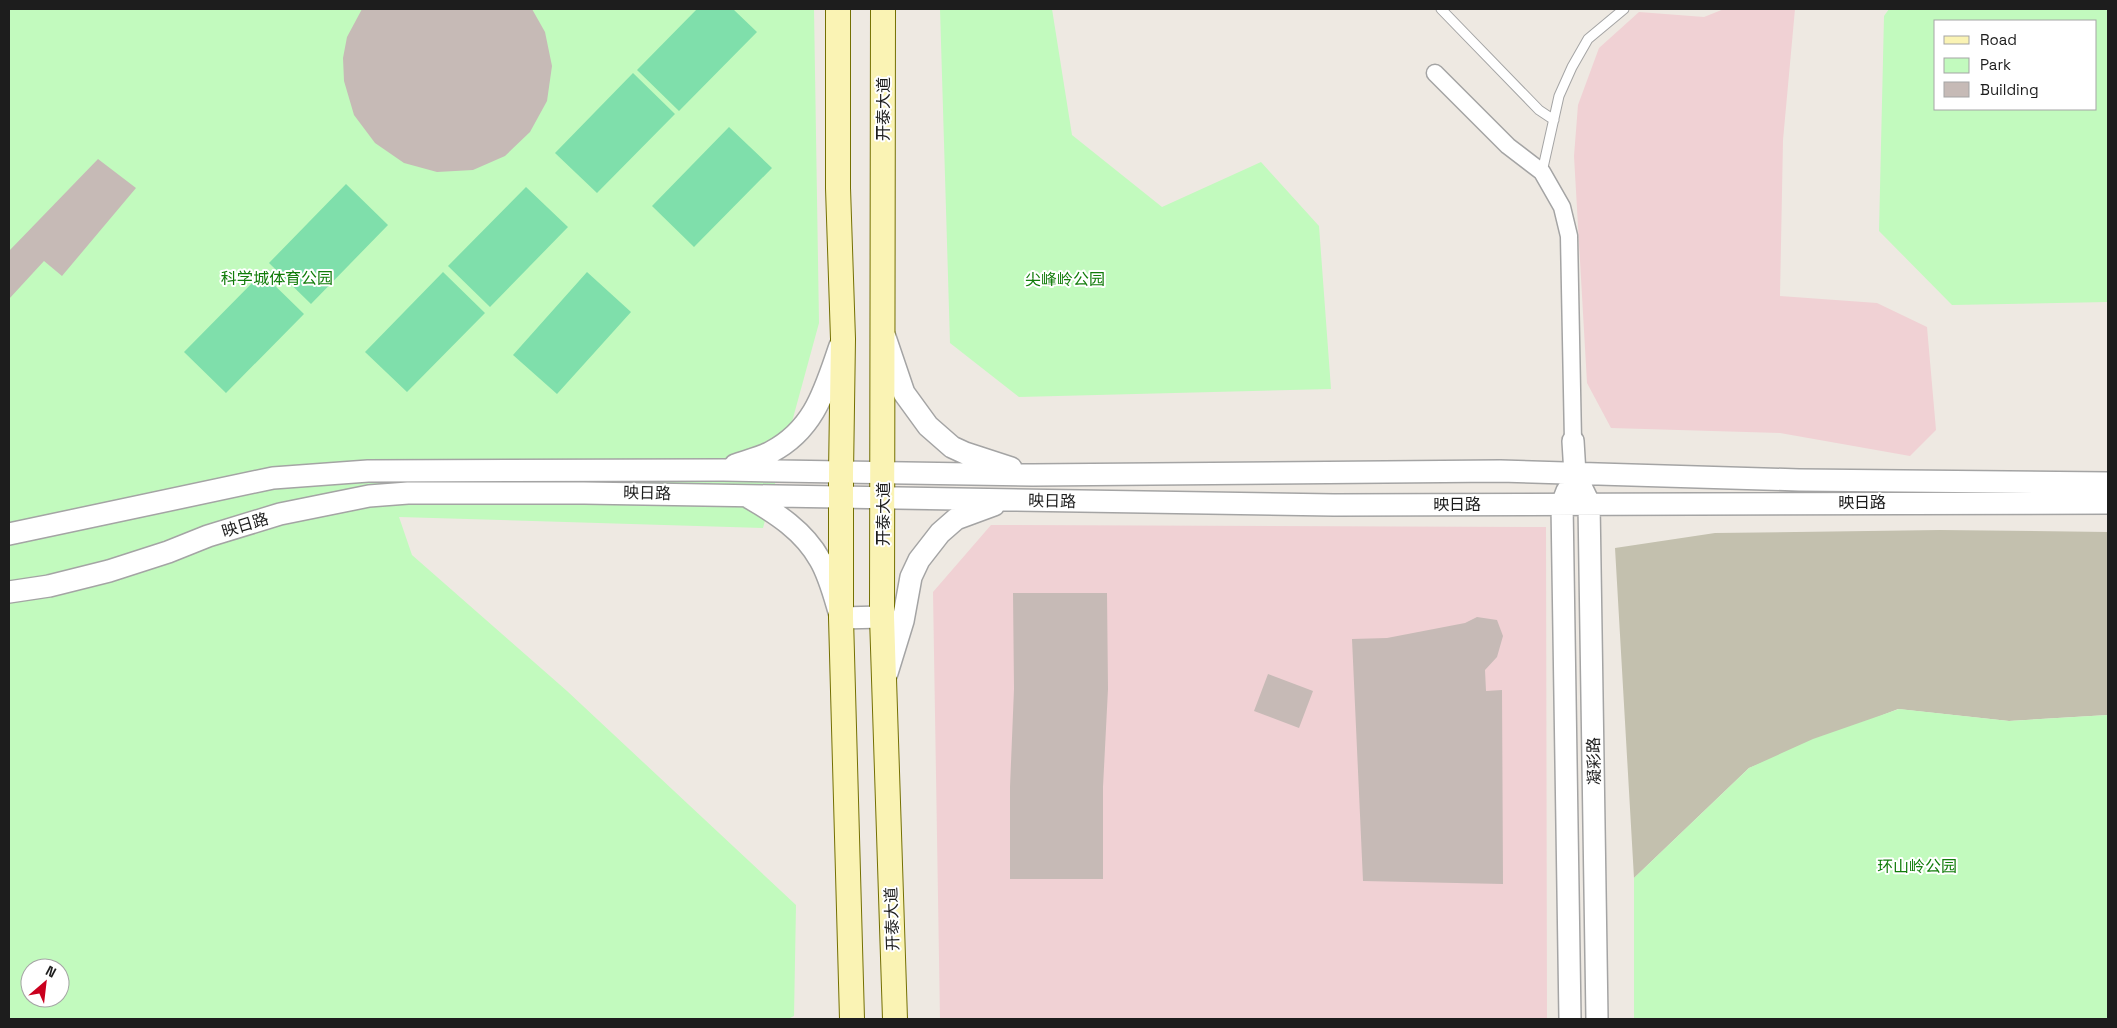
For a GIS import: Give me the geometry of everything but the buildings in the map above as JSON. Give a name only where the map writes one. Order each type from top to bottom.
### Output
[{"type":"main road","points":[[838,9],[838,188],[843,338],[840,473],[841,618],[852,1019]]},
{"type":"main road","name":"开泰大道","points":[[883,9],[884,335],[882,617],[895,1019]]},
{"type":"street","points":[[1435,73],[1508,146],[1542,172],[1562,207],[1569,236],[1575,474],[1588,503]]},
{"type":"street","points":[[884,335],[904,392],[920,416],[938,435],[952,447],[964,453],[1033,475]]},
{"type":"street","points":[[722,470],[771,452],[798,433],[815,413],[843,338]]},
{"type":"street","name":"映日路","points":[[9,534],[273,478],[387,470],[722,470],[1033,475],[1480,471],[1799,480],[2108,483]]},
{"type":"street","points":[[1562,504],[1575,474]]},
{"type":"street","name":"映日路","points":[[9,592],[49,586],[109,571],[241,525],[280,514],[369,496],[408,493],[584,492],[1315,505],[2108,503]]},
{"type":"street","points":[[743,495],[778,514],[809,544],[821,561],[841,618],[882,617]]},
{"type":"street","points":[[885,678],[902,621],[911,577],[919,560],[940,533],[956,520],[997,504],[1021,500]]},
{"type":"street","name":"凝彩路","points":[[1588,503],[1597,1019]]},
{"type":"street","name":"凝彩路","points":[[1562,504],[1570,1019]]},
{"type":"lane","points":[[1441,9],[1539,110],[1554,120]]},
{"type":"lane","points":[[1542,172],[1559,96],[1588,39],[1624,9]]},
{"type":"shaded area","points":[[1724,9],[1795,9],[1783,140],[1780,296],[1877,303],[1927,327],[1936,430],[1910,456],[1780,433],[1611,428],[1587,383],[1574,156],[1578,105],[1599,48],[1639,12],[1704,17]]},
{"type":"shaded area","points":[[991,525],[1546,527],[1547,1019],[940,1019],[933,592]]},
{"type":"shaded area","points":[[1940,530],[2108,532],[2108,715],[2009,721],[1898,709],[1749,768],[1634,878],[1615,548],[1715,533]]},
{"type":"green space","name":"科学城体育公园","points":[[9,9],[814,9],[819,323],[763,528],[399,517],[412,555],[567,691],[796,905],[794,1016],[788,1019],[9,1019]]},
{"type":"green space","points":[[697,9],[733,9],[757,32],[679,111],[637,70]]},
{"type":"green space","name":"尖峰岭公园","points":[[940,9],[1052,9],[1072,135],[1162,207],[1261,162],[1319,226],[1331,389],[1019,397],[950,343]]},
{"type":"green space","points":[[1889,9],[2108,9],[2108,302],[1952,305],[1879,231],[1884,16]]},
{"type":"green space","points":[[633,73],[675,114],[597,193],[555,153]]},
{"type":"green space","points":[[729,127],[772,168],[694,247],[652,206]]},
{"type":"green space","points":[[346,184],[388,225],[311,304],[269,263]]},
{"type":"green space","points":[[526,187],[568,227],[490,307],[448,266]]},
{"type":"green space","points":[[443,272],[485,313],[407,392],[365,352]]},
{"type":"green space","points":[[587,272],[631,312],[557,394],[513,355]]},
{"type":"green space","points":[[262,273],[304,314],[226,393],[184,352]]},
{"type":"green space","name":"环山岭公园","points":[[1899,709],[2009,721],[2108,715],[2108,1019],[1634,1019],[1634,878],[1749,768],[1813,739]]}]
